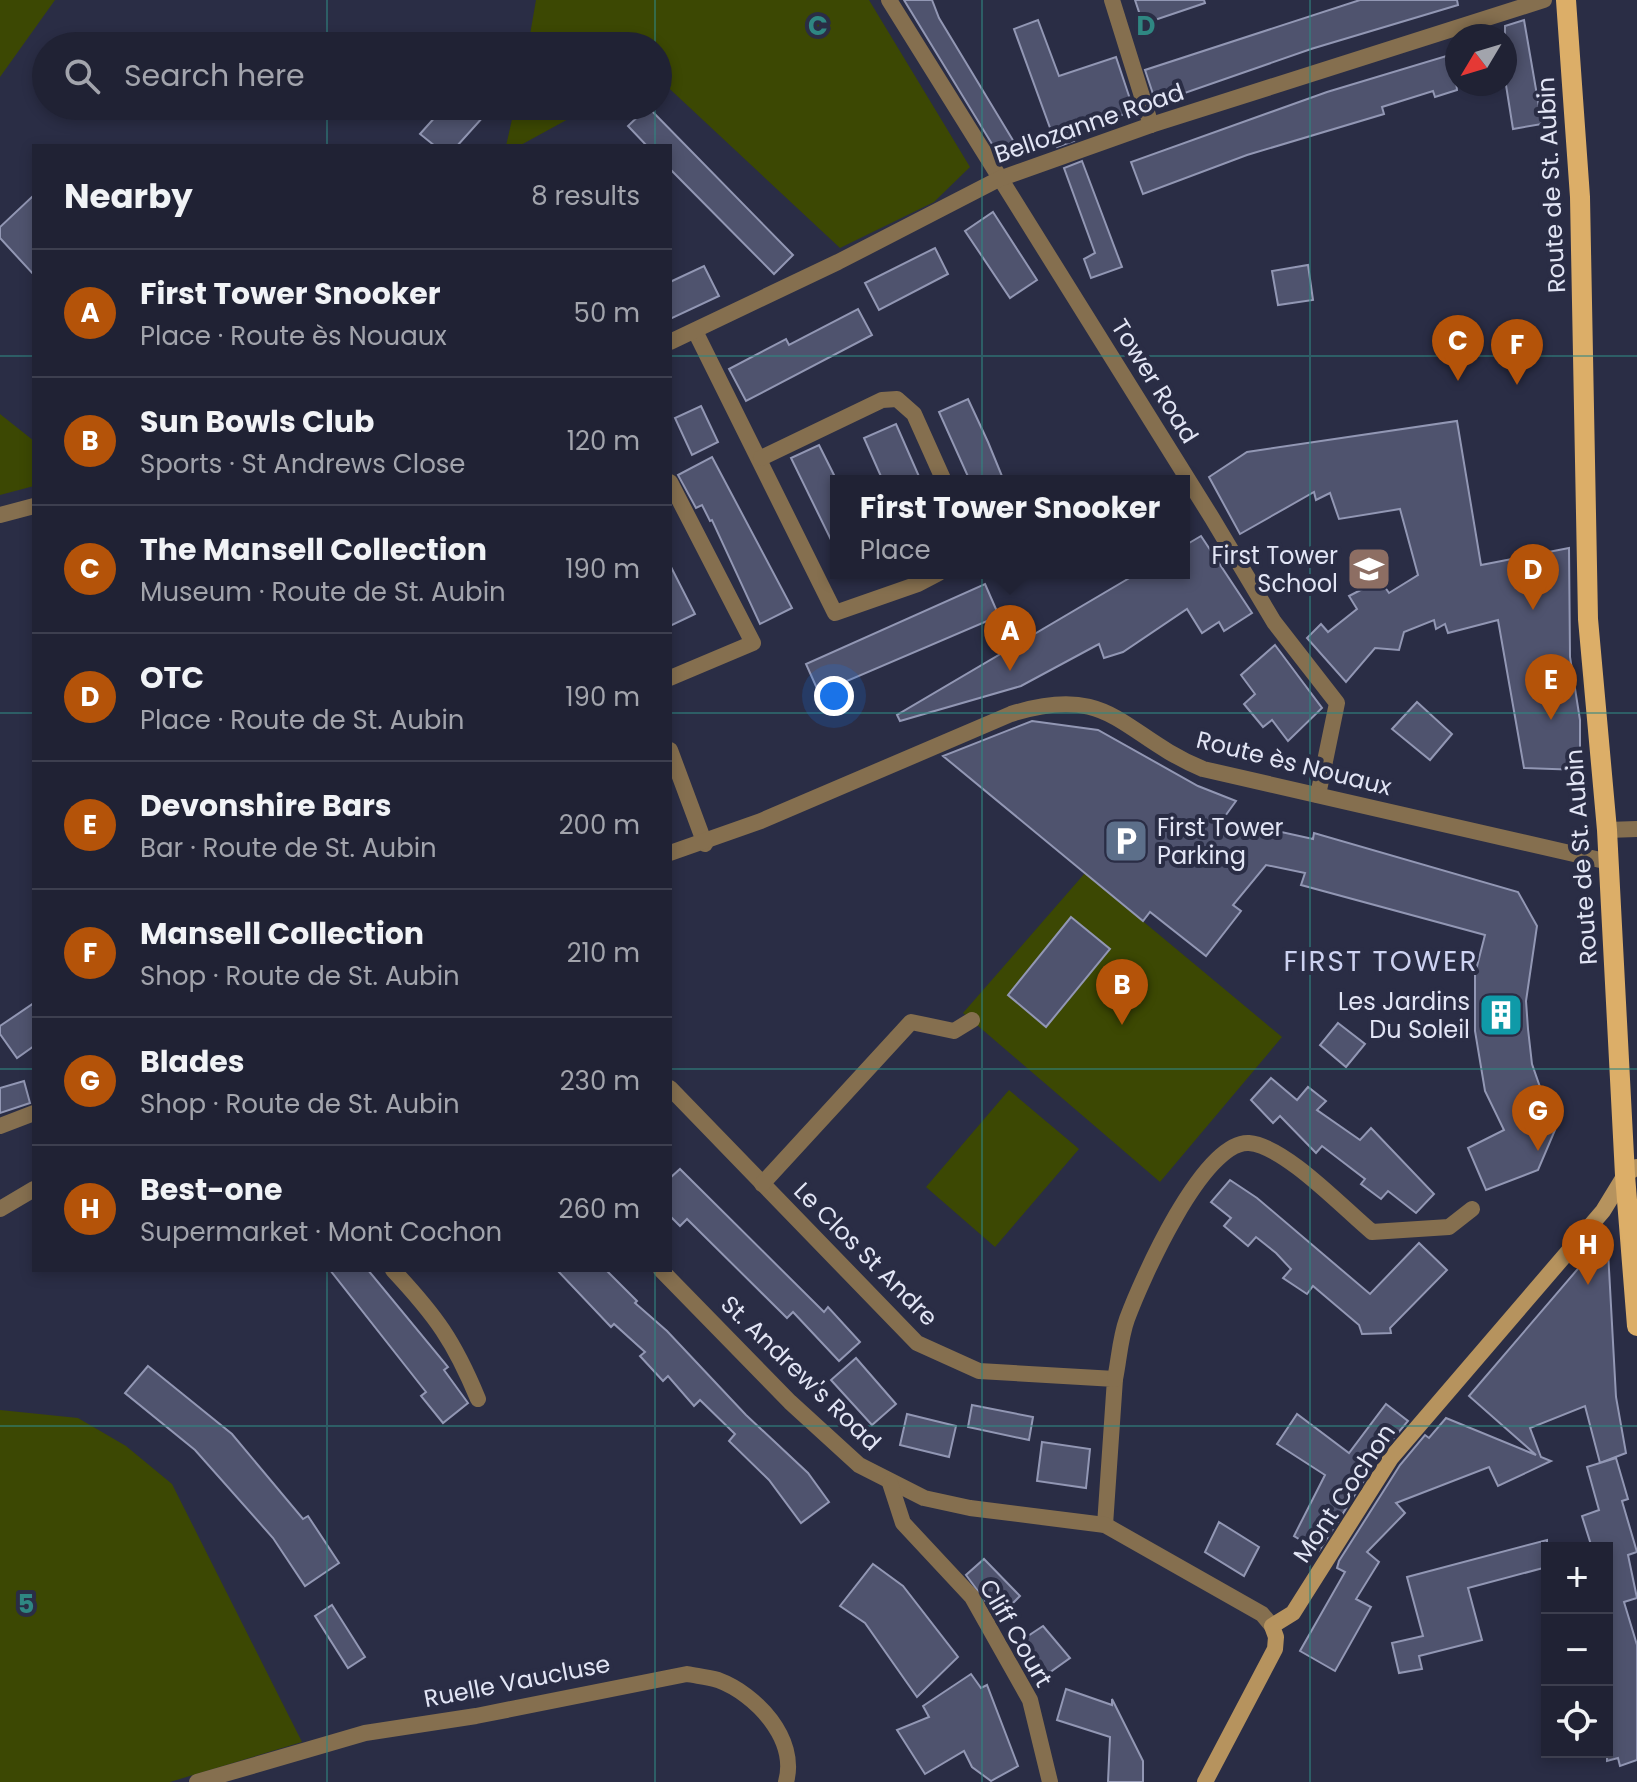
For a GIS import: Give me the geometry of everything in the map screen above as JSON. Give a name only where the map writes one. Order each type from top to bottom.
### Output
[{"type":"main road","name":"Route de St. Aubin","points":[[1566,0],[1580,197],[1588,619],[1607,830],[1631,1171],[1637,1326]]},
{"type":"main road","name":"Mont Cochon","points":[[1272,1626],[1293,1613],[1391,1458],[1603,1211],[1631,1171]]},
{"type":"main road","points":[[1205,1782],[1275,1649],[1276,1637],[1272,1626]]},
{"type":"street","name":"Tower Road","points":[[889,0],[1185,475]]},
{"type":"street","points":[[1112,0],[1151,125]]},
{"type":"street","name":"Bellozanne Road","points":[[672,341],[838,262],[999,179],[1151,125],[1544,0]]},
{"type":"street","points":[[695,331],[761,458],[835,613],[928,579]]},
{"type":"street","points":[[761,458],[882,400],[897,399],[914,414],[941,475]]},
{"type":"street","name":"Tower Road","points":[[1190,483],[1246,579],[1337,703],[1318,795]]},
{"type":"street","points":[[672,486],[753,643],[672,677]]},
{"type":"street","points":[[0,515],[32,507]]},
{"type":"street","name":"Route ès Nouaux","points":[[672,852],[705,844],[1038,706],[1079,703],[1103,708],[1176,758],[1203,769],[1609,862]]},
{"type":"street","points":[[672,755],[705,844]]},
{"type":"street","points":[[1607,830],[1637,829]]},
{"type":"street","points":[[762,1184],[911,1022],[954,1031],[972,1020]]},
{"type":"street","name":"Le Clos St Andre","points":[[672,1090],[917,1343],[979,1371],[1115,1379]]},
{"type":"street","points":[[0,1126],[32,1114]]},
{"type":"street","points":[[1105,1525],[1115,1379],[1126,1321],[1172,1220],[1227,1149],[1246,1143],[1271,1148],[1372,1232],[1449,1227],[1472,1209]]},
{"type":"street","points":[[0,1209],[32,1190]]},
{"type":"street","points":[[395,1272],[428,1308],[456,1347],[478,1399]]},
{"type":"street","name":"St. Andrew's Road","points":[[663,1272],[790,1402],[859,1465],[924,1498],[970,1508],[1105,1525],[1262,1614],[1272,1626]]},
{"type":"street","name":"Cliff Court","points":[[890,1483],[903,1523],[972,1597],[1030,1700],[1050,1782]]},
{"type":"street","name":"Ruelle Vaucluse","points":[[197,1782],[365,1733],[476,1716],[687,1674],[719,1680],[739,1692],[776,1725],[786,1754],[786,1782]]},
{"type":"green space","points":[[0,0],[55,0],[32,32],[0,77]]},
{"type":"green space","points":[[536,0],[869,0],[970,167],[934,202],[840,248],[672,91],[672,32],[530,32]]},
{"type":"green space","points":[[512,120],[566,120],[523,144],[506,144]]},
{"type":"green space","points":[[0,414],[32,439],[32,487],[0,495]]},
{"type":"green space","points":[[1085,873],[1282,1037],[1160,1182],[963,1013]]},
{"type":"green space","points":[[1009,1090],[1079,1149],[995,1247],[926,1187]]},
{"type":"green space","points":[[0,1410],[78,1418],[126,1446],[172,1484],[302,1742],[170,1782],[0,1782]]},
{"type":"building","points":[[904,0],[932,0],[939,18],[1020,152],[1003,162]]},
{"type":"building","points":[[1135,0],[1204,0],[1205,3],[1143,24]]},
{"type":"building","points":[[1360,0],[1457,0],[1458,5],[1311,49],[1156,103],[1145,70]]},
{"type":"building","points":[[1038,20],[1059,76],[1116,57],[1134,111],[1078,129],[1079,132],[1072,135],[1074,141],[1057,147],[1014,29]]},
{"type":"building","points":[[1524,20],[1542,124],[1513,129],[1508,96],[1517,96],[1517,24],[1511,24]]},
{"type":"building","points":[[1445,56],[1445,94],[1435,97],[1433,91],[1382,107],[1384,114],[1247,155],[1143,194],[1131,162],[1327,92]]},
{"type":"building","points":[[432,120],[480,120],[459,144],[432,144],[420,134]]},
{"type":"building","points":[[634,120],[661,120],[793,255],[774,274],[672,171],[672,144],[645,144],[628,126]]},
{"type":"building","points":[[1082,161],[1122,267],[1091,278],[1084,259],[1095,253],[1064,168]]},
{"type":"building","points":[[32,197],[32,273],[0,238],[0,227]]},
{"type":"building","points":[[993,212],[1037,280],[1010,298],[965,231]]},
{"type":"building","points":[[935,248],[948,274],[879,310],[865,283]]},
{"type":"building","points":[[1308,265],[1313,300],[1278,305],[1272,271]]},
{"type":"building","points":[[704,266],[719,296],[672,318],[672,281]]},
{"type":"building","points":[[858,309],[872,335],[746,401],[729,369],[786,339],[789,345]]},
{"type":"building","points":[[968,399],[1002,475],[967,475],[939,412]]},
{"type":"building","points":[[701,406],[718,442],[692,455],[675,418]]},
{"type":"building","name":"First Tower School","points":[[1457,421],[1481,565],[1569,548],[1570,657],[1580,720],[1580,770],[1524,768],[1498,620],[1448,633],[1445,624],[1436,629],[1434,620],[1404,632],[1399,650],[1375,648],[1346,682],[1307,638],[1321,624],[1328,632],[1357,609],[1349,596],[1380,580],[1389,593],[1418,575],[1400,509],[1339,519],[1330,493],[1316,500],[1314,492],[1240,534],[1209,477],[1247,452]]},
{"type":"building","points":[[896,424],[918,475],[880,475],[864,438]]},
{"type":"building","points":[[819,445],[834,475],[830,475],[830,538],[791,458]]},
{"type":"building","points":[[712,457],[792,608],[760,624],[712,520],[702,505],[696,508],[678,475]]},
{"type":"building","points":[[1201,536],[1252,613],[1224,631],[1219,622],[1202,633],[1187,609],[1123,652],[1104,658],[1099,644],[1021,686],[900,721],[897,715],[1128,579],[1190,579],[1190,542]]},
{"type":"building","points":[[672,569],[695,614],[672,625]]},
{"type":"building","points":[[985,584],[999,616],[819,693],[806,664]]},
{"type":"building","points":[[1275,645],[1322,708],[1288,741],[1272,720],[1263,727],[1244,704],[1255,694],[1241,675]]},
{"type":"building","points":[[1417,702],[1452,734],[1430,760],[1392,729]]},
{"type":"building","points":[[1032,721],[1098,730],[1198,786],[1236,801],[1223,819],[1313,839],[1314,833],[1518,892],[1537,926],[1526,1001],[1528,1029],[1532,1064],[1555,1130],[1538,1170],[1486,1190],[1468,1148],[1504,1130],[1485,1091],[1475,1031],[1475,974],[1485,935],[1301,885],[1305,873],[1266,865],[1233,905],[1241,911],[1206,956],[1150,912],[1143,921],[943,756]]},
{"type":"building","points":[[1071,917],[1110,949],[1046,1027],[1008,995]]},
{"type":"building","points":[[32,1004],[32,1047],[17,1058],[0,1034],[0,1026]]},
{"type":"building","points":[[1338,1023],[1365,1044],[1346,1067],[1320,1045]]},
{"type":"building","points":[[1271,1078],[1297,1100],[1308,1087],[1326,1101],[1317,1110],[1360,1140],[1371,1128],[1434,1194],[1416,1213],[1388,1191],[1381,1199],[1361,1184],[1365,1179],[1322,1146],[1316,1153],[1280,1116],[1273,1123],[1251,1100]]},
{"type":"building","points":[[24,1081],[30,1103],[0,1113],[0,1088]]},
{"type":"building","points":[[680,1169],[824,1312],[828,1307],[860,1342],[839,1361],[793,1312],[787,1318],[687,1219],[680,1226],[672,1218],[672,1176]]},
{"type":"building","points":[[1230,1180],[1257,1198],[1370,1294],[1419,1243],[1447,1270],[1390,1328],[1391,1333],[1362,1334],[1359,1325],[1313,1286],[1307,1294],[1283,1278],[1291,1269],[1256,1237],[1248,1246],[1224,1226],[1231,1218],[1211,1202]]},
{"type":"building","points":[[1594,1250],[1608,1251],[1616,1397],[1626,1453],[1600,1463],[1585,1406],[1530,1428],[1541,1457],[1551,1461],[1498,1486],[1489,1467],[1396,1503],[1405,1513],[1367,1552],[1379,1562],[1356,1599],[1371,1607],[1335,1671],[1300,1651],[1345,1572],[1337,1568],[1339,1561],[1400,1465],[1425,1435],[1429,1438],[1446,1418],[1536,1455],[1469,1396]]},
{"type":"building","points":[[332,1272],[370,1272],[448,1367],[444,1370],[468,1403],[443,1423],[421,1396],[426,1392]]},
{"type":"building","points":[[559,1272],[608,1272],[746,1415],[808,1473],[829,1502],[801,1523],[769,1480],[729,1441],[735,1434],[700,1400],[694,1406],[668,1376],[663,1381],[640,1356],[645,1352],[614,1324],[611,1327]]},
{"type":"building","points":[[856,1358],[896,1404],[872,1425],[831,1380]]},
{"type":"building","points":[[148,1366],[232,1434],[303,1519],[308,1516],[339,1563],[305,1586],[273,1538],[195,1450],[125,1393]]},
{"type":"building","points":[[1386,1404],[1408,1421],[1382,1452],[1319,1551],[1294,1536],[1325,1475],[1277,1444],[1297,1414],[1349,1453]]},
{"type":"building","points":[[972,1405],[1033,1417],[1029,1440],[968,1427]]},
{"type":"building","points":[[907,1414],[956,1426],[949,1457],[900,1445]]},
{"type":"building","points":[[1042,1442],[1090,1449],[1086,1488],[1037,1481]]},
{"type":"building","points":[[1616,1458],[1628,1499],[1622,1501],[1637,1552],[1628,1555],[1637,1598],[1624,1602],[1637,1645],[1637,1760],[1620,1766],[1618,1758],[1607,1761],[1607,1758],[1613,1758],[1613,1542],[1590,1542],[1582,1516],[1599,1510],[1587,1467]]},
{"type":"building","points":[[1219,1522],[1259,1547],[1244,1576],[1205,1552]]},
{"type":"building","points":[[1547,1540],[1541,1542],[1541,1569],[1468,1588],[1482,1640],[1419,1656],[1422,1669],[1399,1673],[1392,1643],[1423,1636],[1407,1577]]},
{"type":"building","points":[[984,1559],[1020,1596],[998,1618],[966,1575]]},
{"type":"building","points":[[873,1564],[903,1586],[958,1657],[917,1697],[865,1623],[840,1606]]},
{"type":"building","points":[[332,1605],[365,1657],[348,1668],[315,1616]]},
{"type":"building","points":[[1043,1626],[1070,1658],[1039,1680],[1016,1644]]},
{"type":"building","points":[[971,1674],[981,1688],[987,1685],[1018,1766],[991,1781],[972,1767],[964,1751],[925,1774],[897,1730],[929,1717],[923,1706]]},
{"type":"building","points":[[1066,1689],[1112,1705],[1112,1699],[1143,1761],[1143,1782],[1108,1782],[1110,1737],[1057,1720]]},
{"type":"place","name":"The Mansell Collection","points":[[1458,381]]},
{"type":"place","name":"Mansell Collection","points":[[1517,385]]},
{"type":"place","name":"First Tower School","points":[[1369,569]]},
{"type":"place","name":"OTC","points":[[1533,610]]},
{"type":"place","name":"First Tower Snooker","points":[[1010,671]]},
{"type":"place","name":"Devonshire Bars","points":[[1551,720]]},
{"type":"place","name":"First Tower Parking","points":[[1126,841]]},
{"type":"place","name":"Les Jardins Du Soleil","points":[[1501,1015]]},
{"type":"place","name":"Sun Bowls Club","points":[[1122,1025]]},
{"type":"place","name":"Blades","points":[[1538,1151]]},
{"type":"place","name":"Best-one","points":[[1588,1285]]},
{"type":"district","name":"FIRST TOWER","points":[[1381,961]]}]
